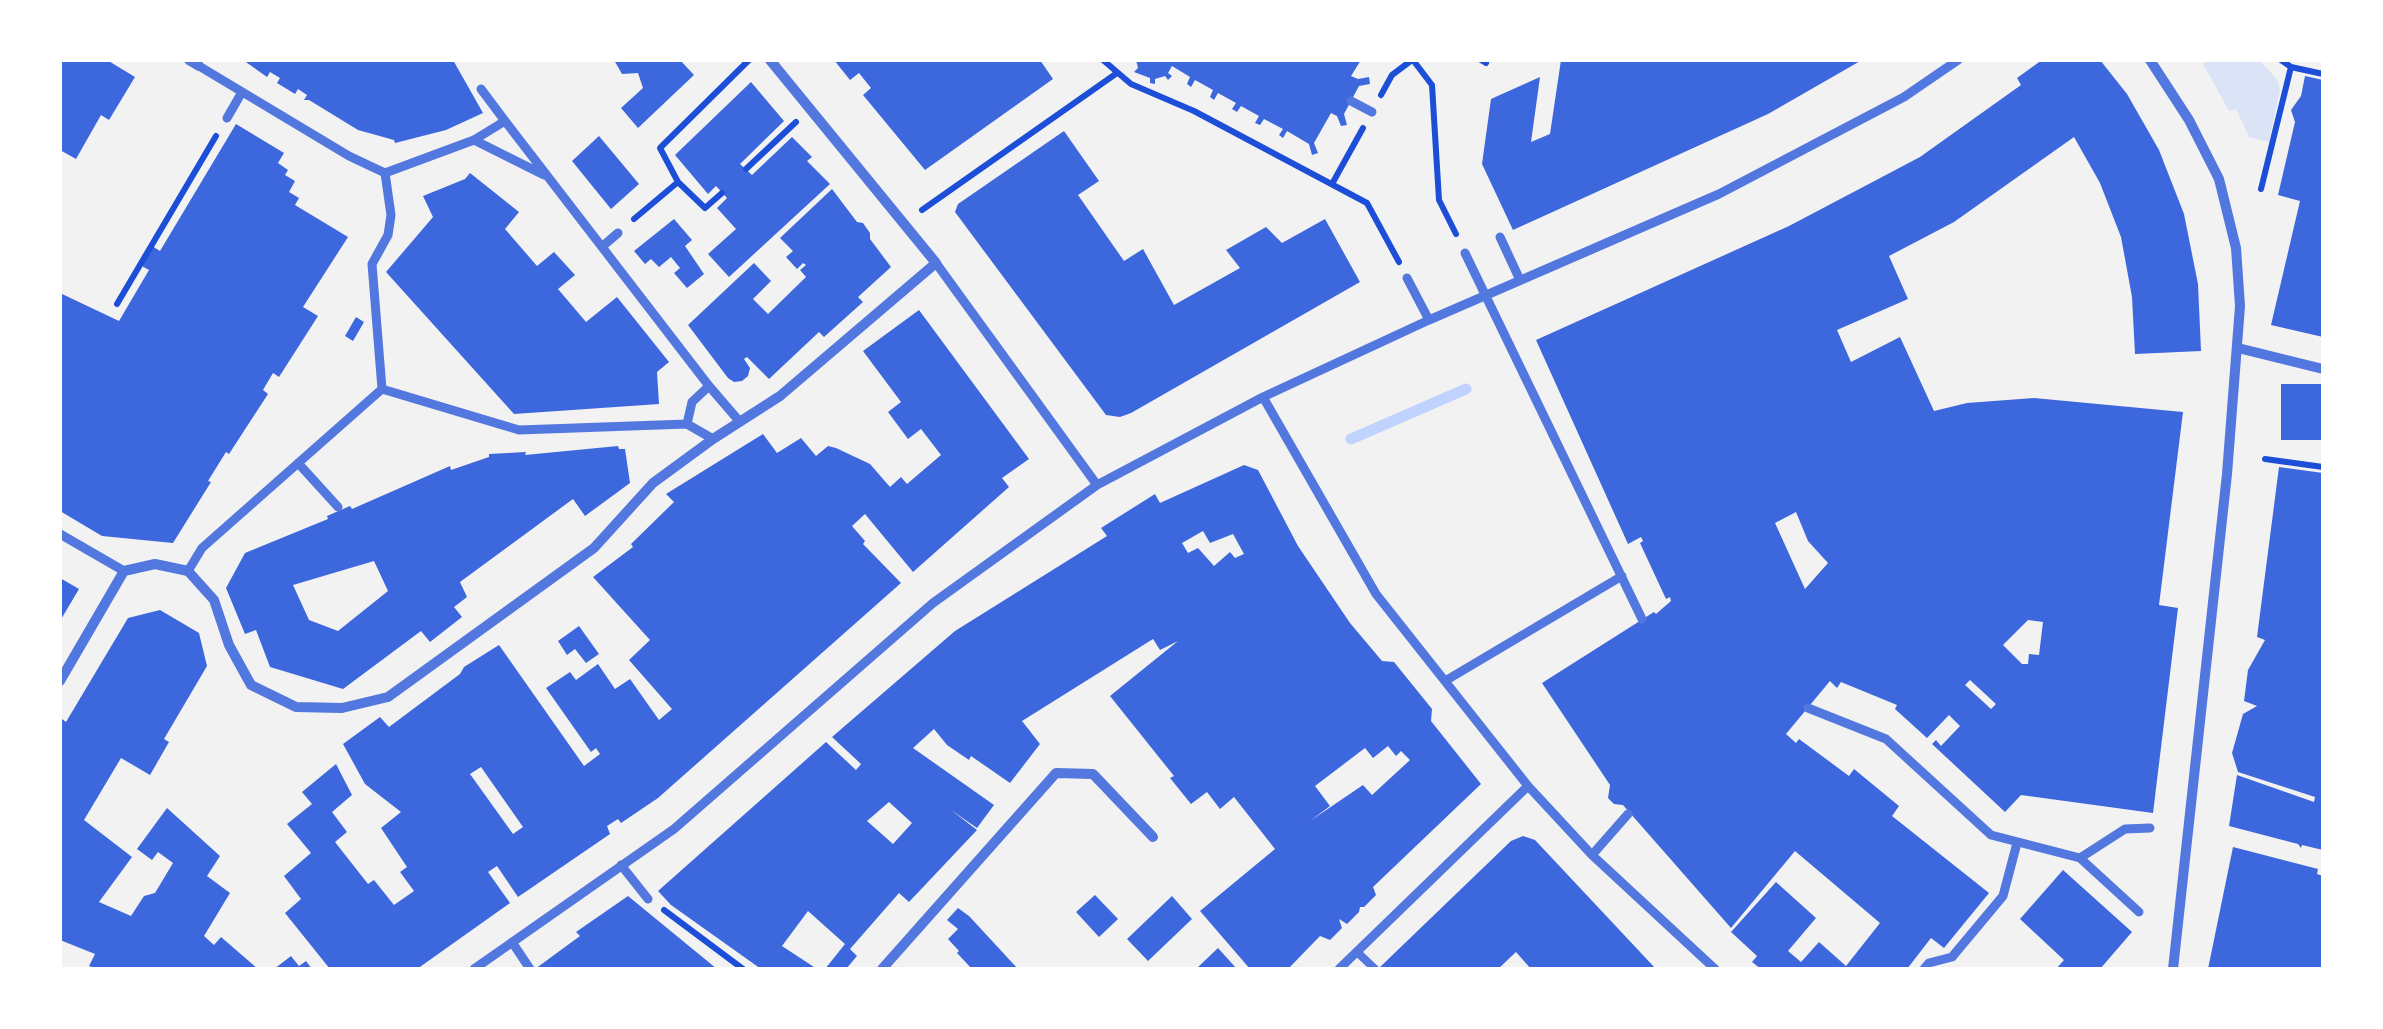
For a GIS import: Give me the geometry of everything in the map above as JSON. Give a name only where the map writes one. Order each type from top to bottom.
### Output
[{"type":"street","points":[[770,60],[936,263],[1097,484]]},
{"type":"street","points":[[474,969],[674,828],[933,602],[1097,484],[1262,396],[1718,194],[1904,97],[1958,60]]},
{"type":"street","points":[[2150,60],[2190,120],[2218,179],[2236,248],[2238,348],[2173,969]]},
{"type":"street","points":[[197,62],[349,156],[385,173],[474,140],[505,121]]},
{"type":"street","points":[[482,88],[740,422]]},
{"type":"street","points":[[227,118],[242,92]]},
{"type":"street","points":[[1351,100],[1372,112]]},
{"type":"street","points":[[474,140],[547,176]]},
{"type":"street","points":[[382,390],[372,264],[388,234],[391,215],[385,173]]},
{"type":"street","points":[[604,246],[618,233]]},
{"type":"street","points":[[1500,237],[1520,280]]},
{"type":"street","points":[[1465,253],[1642,619]]},
{"type":"street","points":[[60,681],[124,572],[155,564],[188,572],[214,600],[229,645],[251,685],[296,707],[342,708],[388,696],[594,548],[654,484],[712,439],[780,396],[936,263]]},
{"type":"street","points":[[1407,278],[1429,320]]},
{"type":"street","points":[[2238,348],[2323,369]]},
{"type":"street","points":[[686,424],[692,402],[709,386]]},
{"type":"street","points":[[382,390],[519,430],[686,424],[712,439]]},
{"type":"street","points":[[188,572],[202,548],[382,390]]},
{"type":"street","points":[[1262,396],[1376,594],[1444,681],[1528,786],[1592,855],[1715,969]]},
{"type":"street","points":[[298,462],[338,506]]},
{"type":"street","points":[[60,534],[124,572]]},
{"type":"street","points":[[1444,681],[1622,576]]},
{"type":"street","points":[[1808,708],[1886,739],[1991,835],[2080,858],[2139,912]]},
{"type":"street","points":[[882,969],[1056,774],[1092,774],[1153,837]]},
{"type":"street","points":[[1339,969],[1528,786]]},
{"type":"street","points":[[1592,855],[1628,814]]},
{"type":"street","points":[[2080,858],[2125,829],[2145,828],[2142,814]]},
{"type":"street","points":[[1924,969],[1929,963],[1952,957],[2003,896],[2017,843]]},
{"type":"street","points":[[621,865],[648,898]]},
{"type":"street","points":[[512,942],[530,969]]},
{"type":"lane","points":[[1357,952],[1374,969]]},
{"type":"path","points":[[722,192],[706,208],[678,182],[660,148],[750,60]]},
{"type":"path","points":[[1102,60],[1131,84],[1194,111],[1367,204],[1407,278]]},
{"type":"path","points":[[1117,73],[1118,60]]},
{"type":"path","points":[[1413,60],[1432,86],[1440,200],[1465,253]]},
{"type":"path","points":[[2281,60],[2291,67],[2323,74]]},
{"type":"path","points":[[2261,189],[2291,67]]},
{"type":"path","points":[[904,223],[1117,73]]},
{"type":"path","points":[[746,170],[811,110]]},
{"type":"path","points":[[117,304],[227,118]]},
{"type":"path","points":[[618,233],[678,182]]},
{"type":"path","points":[[2265,459],[2323,467]]},
{"type":"path","points":[[648,898],[743,969]]},
{"type":"shaded area","points":[[2207,60],[2259,60],[2277,79],[2280,90],[2269,142],[2249,137],[2236,109],[2229,111],[2203,64]]},
{"type":"building","points":[[60,60],[107,60],[135,77],[109,120],[101,115],[76,159],[60,150]]},
{"type":"building","points":[[243,60],[453,60],[483,113],[446,130],[395,143],[358,130],[304,100],[307,95],[298,89],[295,94],[277,83],[280,78],[270,72],[267,77]]},
{"type":"building","points":[[614,60],[680,60],[694,75],[638,128],[621,108],[643,88],[638,73],[622,74]]},
{"type":"building","points":[[834,60],[1040,60],[1053,79],[925,170],[863,95],[871,88],[859,73],[850,80]]},
{"type":"building","points":[[1136,60],[1361,60],[1351,76],[1369,77],[1370,84],[1359,86],[1344,114],[1347,125],[1341,126],[1331,113],[1314,143],[1318,153],[1312,155],[1309,144],[1287,131],[1283,138],[1279,135],[1283,129],[1264,119],[1260,125],[1255,123],[1259,116],[1241,106],[1237,112],[1232,109],[1236,103],[1218,93],[1214,100],[1210,97],[1213,90],[1195,80],[1191,87],[1187,84],[1190,77],[1172,66],[1168,80],[1165,76],[1155,79],[1155,84],[1150,83],[1150,78],[1134,72],[1138,68]]},
{"type":"building","points":[[1561,60],[1862,60],[1768,114],[1513,230],[1482,164],[1491,99],[1540,77],[1531,142],[1550,134]]},
{"type":"building","points":[[2042,60],[2100,60],[2127,94],[2159,150],[2184,214],[2198,284],[2201,351],[2135,354],[2132,297],[2121,237],[2100,183],[2074,137],[1954,222],[1889,256],[1908,299],[1837,330],[1851,362],[1900,337],[1934,411],[1967,403],[2034,398],[2183,412],[2159,605],[2178,608],[2153,813],[2021,795],[2005,812],[1932,744],[1936,740],[1941,746],[1960,726],[1949,715],[1927,738],[1895,709],[1897,705],[1841,682],[1837,688],[1830,681],[1786,734],[1796,743],[1799,739],[1849,776],[1854,769],[1899,806],[1892,816],[1989,893],[1944,948],[1931,938],[1907,969],[1761,969],[1752,962],[1757,956],[1731,932],[1776,882],[1816,918],[1788,951],[1801,962],[1819,942],[1846,966],[1880,923],[1795,851],[1731,928],[1623,805],[1608,798],[1610,785],[1542,683],[1671,601],[1670,597],[1666,599],[1640,543],[1641,537],[1628,544],[1536,340],[1789,226],[1920,157],[2021,85],[2017,78]],"holes":[[[1796,512],[1808,541],[1828,563],[1805,589],[1775,523]],[[2028,620],[2043,622],[2039,655],[2029,654],[2028,664],[2022,664],[2003,645]],[[1970,680],[1996,704],[1991,709],[1965,685]]]},
{"type":"building","points":[[2305,76],[2323,80],[2323,337],[2271,325],[2300,201],[2278,195],[2295,122],[2291,110],[2301,96]]},
{"type":"building","points":[[751,82],[784,121],[740,164],[752,175],[792,137],[812,157],[807,161],[830,184],[729,277],[708,254],[736,229],[717,208],[727,198],[716,186],[708,194],[675,155]]},
{"type":"building","points":[[236,124],[284,153],[278,163],[288,170],[285,175],[295,181],[289,192],[299,198],[295,205],[348,237],[303,307],[318,316],[279,377],[273,373],[263,390],[268,394],[229,454],[226,452],[173,543],[102,536],[60,511],[60,293],[119,321],[149,270],[140,265],[152,246],[160,251]]},
{"type":"building","points":[[1064,131],[1099,181],[1078,195],[1124,261],[1143,249],[1174,305],[1240,268],[1226,250],[1266,227],[1282,243],[1325,219],[1360,282],[1131,413],[1120,417],[1106,415],[955,212],[958,204]]},
{"type":"building","points":[[599,136],[639,184],[611,209],[572,161]]},
{"type":"building","points":[[470,173],[519,212],[505,229],[537,266],[554,252],[575,275],[558,289],[586,322],[617,297],[669,362],[657,372],[659,404],[514,414],[386,272],[433,217],[423,196],[465,179]]},
{"type":"building","points":[[832,189],[857,222],[863,223],[891,267],[858,297],[863,302],[824,337],[819,332],[769,379],[747,357],[744,359],[750,368],[748,376],[734,382],[688,325],[754,263],[771,281],[753,299],[768,314],[806,277],[800,270],[806,265],[803,263],[797,269],[786,257],[793,251],[780,238]]},
{"type":"building","points":[[674,219],[692,240],[685,246],[704,274],[687,288],[674,273],[680,268],[671,257],[659,267],[651,259],[645,264],[634,251]]},
{"type":"building","points":[[919,310],[1029,459],[1002,478],[1009,487],[913,572],[865,514],[852,526],[865,541],[863,544],[901,583],[658,798],[621,823],[618,819],[607,826],[610,834],[518,897],[497,866],[488,872],[510,903],[417,969],[330,969],[285,913],[301,899],[284,876],[311,853],[287,824],[312,804],[302,792],[336,764],[352,795],[332,812],[347,832],[335,842],[368,884],[374,880],[394,905],[414,891],[400,872],[407,867],[381,828],[401,812],[365,784],[343,744],[380,717],[389,727],[464,667],[499,645],[584,766],[600,754],[596,748],[591,752],[546,688],[570,672],[576,680],[598,664],[615,689],[630,679],[659,720],[672,709],[629,660],[650,640],[593,577],[633,547],[631,544],[674,502],[666,494],[763,434],[777,453],[801,438],[816,456],[828,446],[836,448],[870,464],[890,487],[901,477],[907,484],[941,455],[921,429],[908,439],[888,412],[901,402],[863,351]],"holes":[[[481,767],[523,827],[513,834],[470,774]]]},
{"type":"building","points":[[356,317],[364,322],[353,341],[345,336]]},
{"type":"building","points":[[2281,384],[2323,384],[2323,440],[2281,440]]},
{"type":"building","points":[[618,446],[625,449],[630,483],[585,516],[573,499],[460,582],[467,597],[454,607],[462,617],[430,642],[421,631],[343,689],[270,667],[256,630],[245,634],[226,588],[245,553],[450,466],[451,470],[489,454],[526,452],[525,455]],"holes":[[[374,561],[388,591],[338,631],[309,620],[293,585]]]},
{"type":"building","points":[[1244,465],[1258,470],[1298,546],[1350,623],[1382,661],[1394,662],[1432,709],[1431,721],[1481,784],[1373,887],[1376,895],[1347,924],[1339,919],[1342,928],[1330,940],[1320,936],[1288,969],[1250,969],[1200,911],[1275,849],[1234,797],[1220,809],[1207,792],[1191,804],[1170,778],[1174,776],[1110,696],[1178,641],[1160,650],[1153,639],[1022,721],[1040,744],[1010,783],[947,745],[934,729],[913,748],[994,805],[977,828],[951,810],[977,830],[909,902],[899,893],[850,949],[857,956],[846,969],[825,969],[845,944],[808,911],[782,946],[817,969],[761,969],[671,905],[658,891],[826,742],[856,770],[861,764],[832,737],[955,631],[1107,536],[1101,528],[1155,494],[1160,503]],"holes":[[[1203,531],[1210,543],[1233,534],[1244,554],[1235,558],[1230,552],[1214,566],[1198,548],[1188,553],[1182,543]],[[1388,746],[1396,756],[1401,751],[1410,760],[1372,795],[1363,785],[1310,821],[1330,806],[1315,786],[1365,748],[1373,758]],[[889,802],[912,823],[893,844],[867,821]]]},
{"type":"building","points":[[2279,467],[2323,473],[2323,850],[2302,845],[2301,848],[2229,826],[2237,775],[2314,802],[2315,797],[2238,772],[2232,753],[2243,714],[2257,706],[2244,701],[2248,670],[2265,640],[2257,637]]},
{"type":"building","points":[[60,578],[79,589],[60,621]]},
{"type":"building","points":[[160,610],[199,633],[207,666],[164,739],[169,742],[150,775],[121,758],[84,820],[132,857],[99,902],[131,916],[144,896],[155,893],[173,863],[158,852],[152,860],[137,849],[167,808],[220,856],[207,876],[230,893],[204,936],[214,945],[221,937],[258,969],[96,969],[89,966],[95,954],[60,940],[60,723],[62,719],[66,722],[128,618]]},
{"type":"building","points":[[579,626],[599,654],[586,663],[575,649],[567,655],[558,641]]},
{"type":"building","points":[[1523,836],[1535,840],[1656,969],[1531,969],[1516,952],[1498,969],[1378,969],[1511,841]]},
{"type":"building","points":[[2233,847],[2318,869],[2317,874],[2323,876],[2323,969],[2208,969]]},
{"type":"building","points":[[2063,870],[2132,932],[2100,969],[2056,969],[2064,960],[2020,919]]},
{"type":"building","points":[[1095,895],[1118,919],[1099,937],[1076,912]]},
{"type":"building","points":[[628,896],[717,969],[535,969],[580,936],[576,932]]},
{"type":"building","points":[[1172,896],[1192,919],[1148,961],[1127,939]]},
{"type":"building","points":[[958,908],[1018,969],[972,969],[948,939],[958,929],[947,920]]},
{"type":"building","points":[[1218,948],[1237,969],[1196,969]]},
{"type":"building","points":[[291,956],[299,966],[306,961],[312,969],[274,969]]},
{"type":"waterway","points":[[1351,439],[1466,389]]}]
